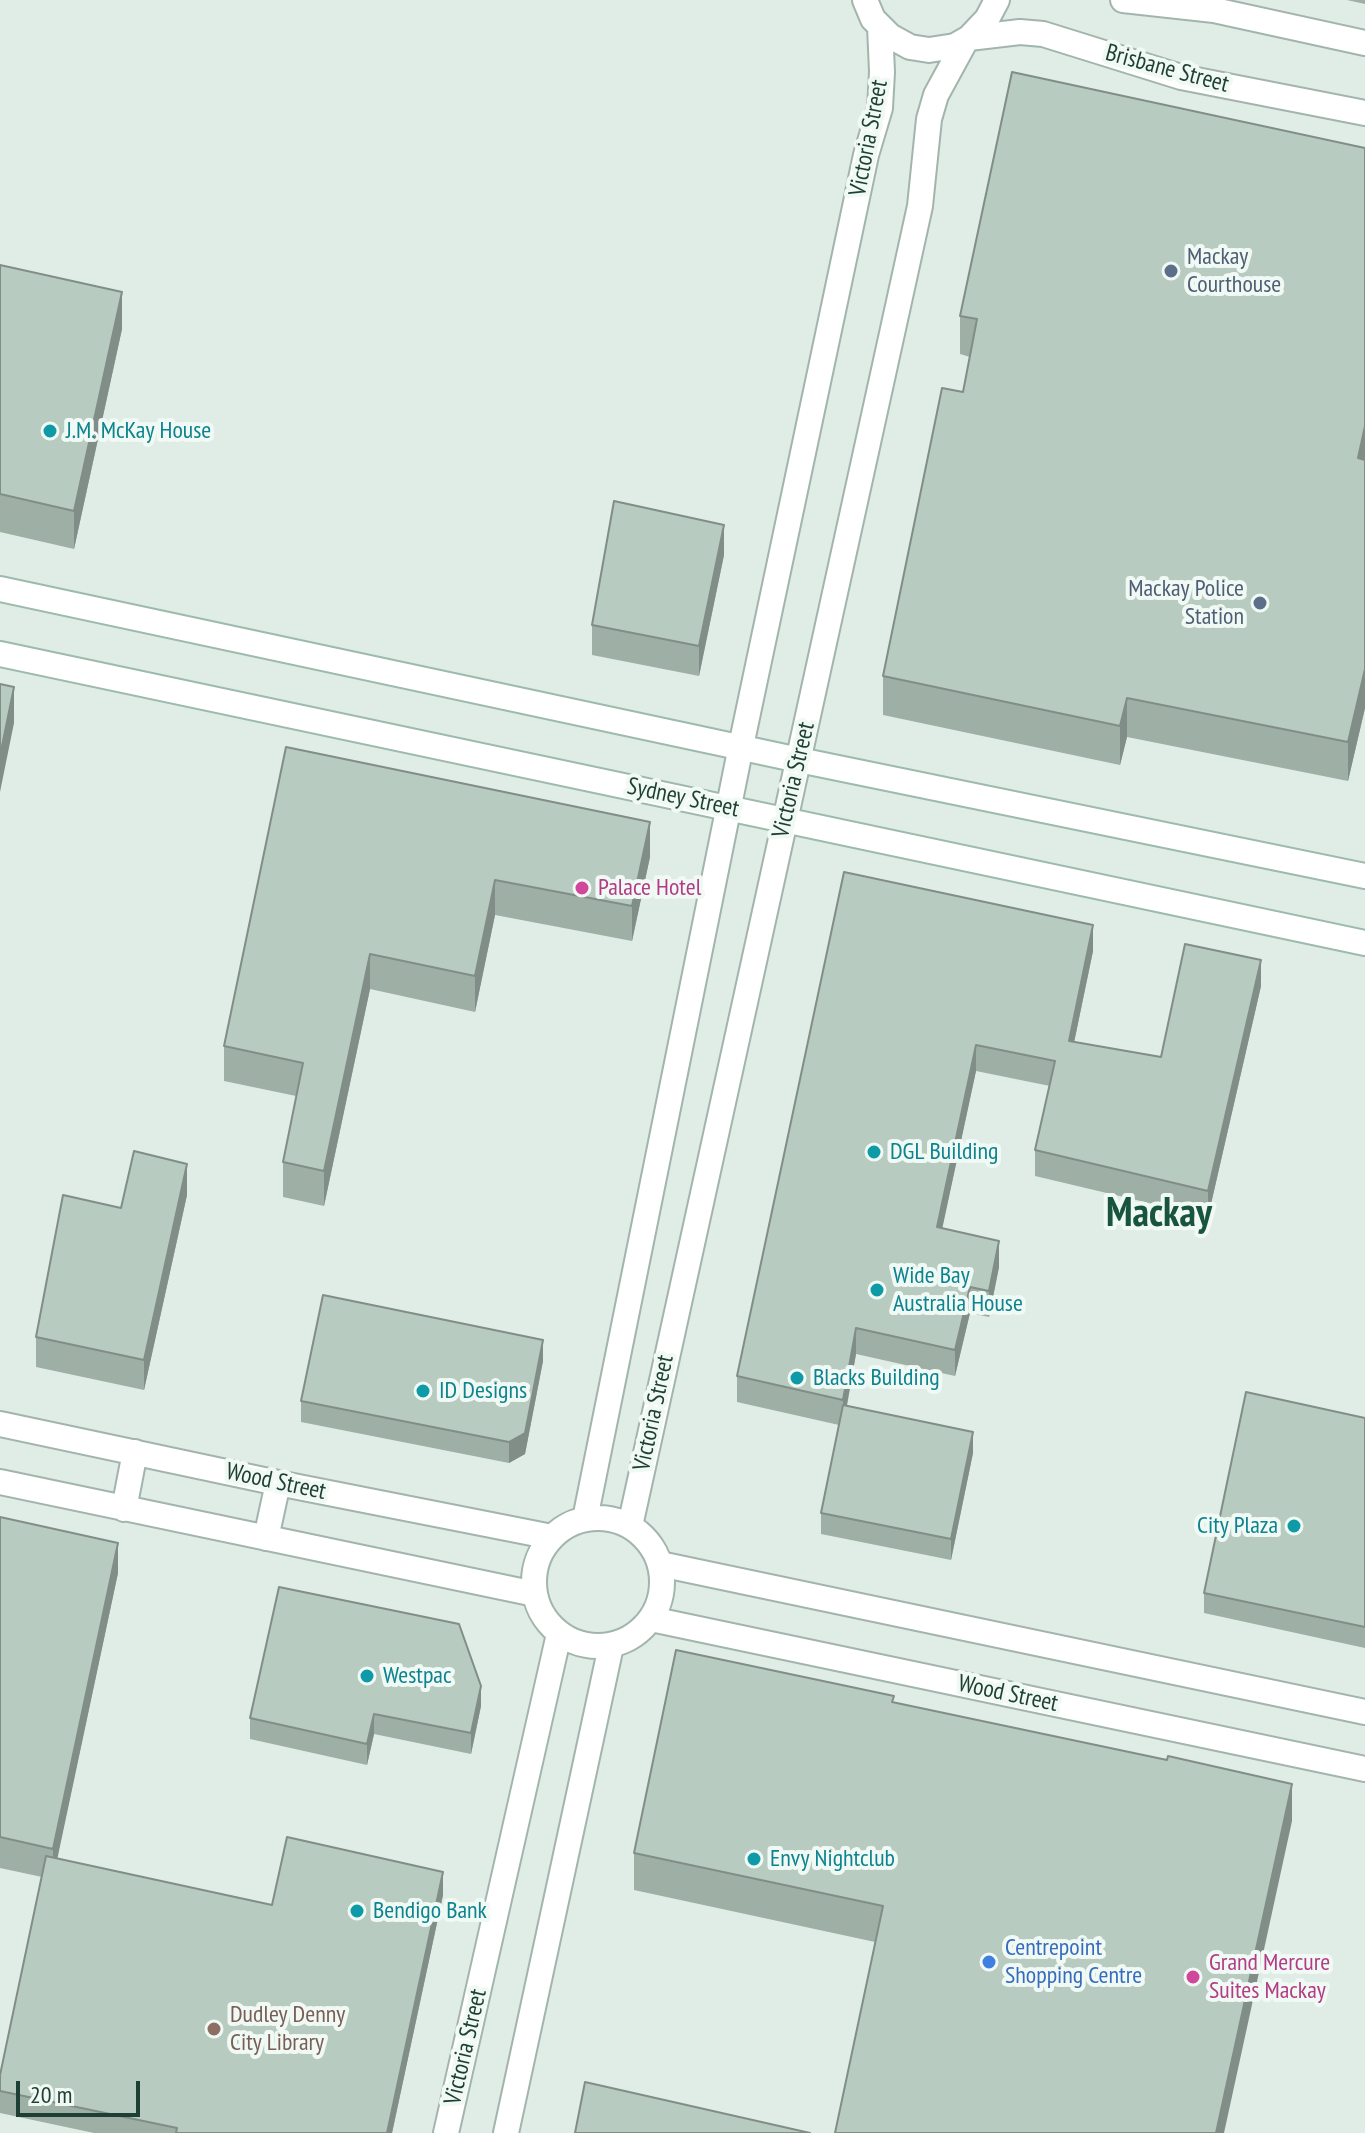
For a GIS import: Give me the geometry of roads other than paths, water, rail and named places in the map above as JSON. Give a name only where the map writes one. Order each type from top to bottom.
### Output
[{"type":"street","name":"Victoria Street","points":[[630,1526],[920,206],[929,119],[936,95],[968,39],[987,19],[997,0]]},
{"type":"street","points":[[1123,0],[1214,10],[1365,43]]},
{"type":"street","name":"Victoria Street","points":[[585,1519],[741,746],[866,155],[880,108],[882,72],[867,9]]},
{"type":"street","name":"Brisbane Street","points":[[867,9],[895,40],[918,49],[946,49],[968,39],[1020,32],[1043,34],[1181,77],[1365,113]]},
{"type":"street","points":[[0,589],[799,760],[1365,876]]},
{"type":"street","name":"Sydney Street","points":[[0,654],[1365,943]]},
{"type":"street","name":"Wood Street","points":[[0,1424],[552,1537]]},
{"type":"street","points":[[124,1509],[135,1452]]},
{"type":"street","points":[[0,1482],[535,1594]]},
{"type":"street","points":[[266,1538],[278,1483]]},
{"type":"street","points":[[601,1518],[630,1526],[643,1536],[660,1564],[660,1601],[651,1619],[626,1640],[611,1646],[575,1643],[559,1634],[548,1623],[535,1594],[535,1574],[540,1554],[552,1537],[567,1526],[585,1519],[601,1518]]},
{"type":"street","points":[[660,1564],[1365,1712]]},
{"type":"street","name":"Wood Street","points":[[651,1619],[1365,1769]]},
{"type":"street","name":"Victoria Street","points":[[446,2133],[559,1634]]},
{"type":"street","points":[[506,2133],[611,1646]]},
{"type":"place","name":"Mackay Courthouse","points":[[1171,271]]},
{"type":"place","name":"J.M. McKay House","points":[[50,431]]},
{"type":"place","name":"Mackay Police Station","points":[[1260,603]]},
{"type":"place","name":"Palace Hotel","points":[[582,888]]},
{"type":"place","name":"DGL Building","points":[[874,1152]]},
{"type":"place","name":"Wide Bay Australia House","points":[[877,1290]]},
{"type":"place","name":"Blacks Building","points":[[797,1378]]},
{"type":"place","name":"ID Designs","points":[[423,1391]]},
{"type":"place","name":"City Plaza","points":[[1294,1526]]},
{"type":"place","name":"Westpac","points":[[367,1676]]},
{"type":"place","name":"Envy Nightclub","points":[[754,1859]]},
{"type":"place","name":"Bendigo Bank","points":[[357,1911]]},
{"type":"place","name":"Centrepoint Shopping Centre","points":[[989,1962]]},
{"type":"place","name":"Grand Mercure Suites Mackay","points":[[1193,1977]]},
{"type":"place","name":"Dudley Denny City Library","points":[[214,2029]]},
{"type":"district","name":"Mackay","points":[[1159,1215]]}]
